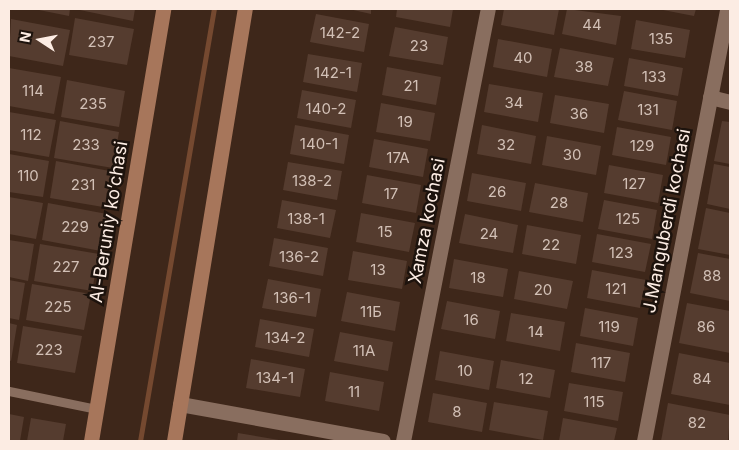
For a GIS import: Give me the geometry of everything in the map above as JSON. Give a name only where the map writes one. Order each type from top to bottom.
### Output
[{"type":"main road","name":"Al-Beruniy ko’chasi","points":[[91,441],[163,9]]},
{"type":"main road","points":[[174,441],[245,9]]},
{"type":"street","name":"Xamza kochasi","points":[[403,441],[488,9]]},
{"type":"street","name":"J.Manguberdi kochasi","points":[[644,441],[727,9]]},
{"type":"street","points":[[710,98],[730,102]]},
{"type":"street","points":[[180,404],[383,441]]},
{"type":"lane","points":[[9,392],[97,409]]},
{"type":"building","points":[[34,9],[70,9],[69,16]]},
{"type":"building","points":[[75,9],[135,9],[133,21]]},
{"type":"building","points":[[349,9],[371,9],[371,14]]},
{"type":"building","points":[[397,9],[453,9],[450,27],[396,17]]},
{"type":"building","points":[[504,9],[559,9],[554,35],[501,25]]},
{"type":"building","points":[[567,9],[621,16],[616,45],[562,34]]},
{"type":"building","points":[[658,9],[696,9],[694,16]]},
{"type":"building","points":[[316,14],[369,24],[364,52],[310,42]]},
{"type":"building","points":[[75,18],[134,29],[127,65],[69,55]]},
{"type":"building","points":[[11,19],[70,30],[63,66],[9,56]]},
{"type":"building","points":[[636,20],[690,30],[685,58],[631,49]]},
{"type":"building","points":[[395,27],[448,37],[443,65],[389,56]]},
{"type":"building","points":[[498,39],[552,49],[547,77],[493,67]]},
{"type":"building","points":[[560,48],[614,58],[608,86],[554,77]]},
{"type":"building","points":[[308,54],[362,63],[357,92],[303,82]]},
{"type":"building","points":[[629,58],[683,68],[678,96],[624,86]]},
{"type":"building","points":[[387,67],[441,77],[436,105],[382,95]]},
{"type":"building","points":[[9,68],[61,77],[54,114],[9,106]]},
{"type":"building","points":[[67,80],[125,91],[119,127],[61,117]]},
{"type":"building","points":[[489,84],[543,93],[538,122],[484,112]]},
{"type":"building","points":[[302,90],[356,100],[351,128],[297,118]]},
{"type":"building","points":[[624,91],[677,101],[672,130],[618,120]]},
{"type":"building","points":[[555,95],[609,104],[604,133],[550,123]]},
{"type":"building","points":[[381,103],[435,113],[430,141],[376,132]]},
{"type":"building","points":[[9,112],[56,120],[49,157],[9,150]]},
{"type":"building","points":[[60,121],[119,132],[113,168],[54,158]]},
{"type":"building","points":[[722,121],[730,122],[730,164],[714,161]]},
{"type":"building","points":[[295,125],[349,135],[344,164],[290,154]]},
{"type":"building","points":[[482,125],[536,136],[531,164],[477,154]]},
{"type":"building","points":[[617,127],[671,137],[666,165],[612,155]]},
{"type":"building","points":[[547,136],[601,146],[596,175],[542,165]]},
{"type":"building","points":[[374,139],[428,149],[423,177],[369,167]]},
{"type":"building","points":[[9,154],[49,161],[43,197],[9,192]]},
{"type":"building","points":[[56,161],[115,172],[109,208],[50,198]]},
{"type":"building","points":[[288,162],[342,171],[337,200],[283,190]]},
{"type":"building","points":[[714,164],[730,167],[730,209],[707,204]]},
{"type":"building","points":[[609,165],[663,175],[658,203],[604,193]]},
{"type":"building","points":[[472,173],[526,183],[521,211],[467,201]]},
{"type":"building","points":[[367,175],[421,185],[416,213],[362,203]]},
{"type":"building","points":[[535,183],[588,193],[583,222],[529,212]]},
{"type":"building","points":[[9,197],[43,203],[36,239],[9,234]]},
{"type":"building","points":[[282,200],[336,210],[330,238],[277,228]]},
{"type":"building","points":[[604,200],[657,210],[652,239],[598,229]]},
{"type":"building","points":[[48,203],[107,214],[101,251],[42,240]]},
{"type":"building","points":[[706,208],[730,213],[730,255],[698,249]]},
{"type":"building","points":[[361,213],[415,223],[409,252],[356,242]]},
{"type":"building","points":[[465,214],[518,225],[513,253],[459,243]]},
{"type":"building","points":[[527,225],[581,235],[576,264],[522,254]]},
{"type":"building","points":[[597,234],[651,244],[645,272],[592,262]]},
{"type":"building","points":[[274,238],[328,248],[323,276],[269,266]]},
{"type":"building","points":[[9,240],[34,244],[28,281],[9,277]]},
{"type":"building","points":[[40,244],[99,254],[92,291],[34,281]]},
{"type":"building","points":[[353,251],[407,261],[402,289],[348,280]]},
{"type":"building","points":[[698,253],[730,259],[730,301],[690,293]]},
{"type":"building","points":[[454,259],[508,269],[503,297],[449,288]]},
{"type":"building","points":[[592,270],[646,280],[640,308],[587,298]]},
{"type":"building","points":[[519,271],[573,281],[567,309],[514,299]]},
{"type":"building","points":[[268,279],[321,289],[316,317],[262,308]]},
{"type":"building","points":[[9,280],[25,283],[19,320],[9,318]]},
{"type":"building","points":[[32,284],[91,294],[84,330],[26,320]]},
{"type":"building","points":[[347,292],[400,302],[395,331],[341,321]]},
{"type":"building","points":[[447,301],[500,311],[495,339],[441,329]]},
{"type":"building","points":[[687,303],[730,311],[730,353],[679,343]]},
{"type":"building","points":[[585,308],[638,318],[633,346],[580,336]]},
{"type":"building","points":[[511,313],[565,322],[560,351],[506,341]]},
{"type":"building","points":[[260,319],[314,329],[309,357],[255,347]]},
{"type":"building","points":[[9,323],[17,325],[11,361],[9,360]]},
{"type":"building","points":[[23,326],[82,336],[75,373],[17,363]]},
{"type":"building","points":[[340,332],[393,342],[388,371],[334,361]]},
{"type":"building","points":[[576,343],[630,353],[625,382],[571,372]]},
{"type":"building","points":[[440,351],[494,361],[489,390],[435,380]]},
{"type":"building","points":[[679,353],[730,363],[730,405],[671,394]]},
{"type":"building","points":[[251,359],[305,369],[300,397],[246,388]]},
{"type":"building","points":[[501,360],[555,370],[550,398],[496,388]]},
{"type":"building","points":[[330,372],[384,382],[379,411],[325,401]]},
{"type":"building","points":[[569,383],[623,392],[618,421],[564,411]]},
{"type":"building","points":[[433,393],[487,403],[482,432],[428,422]]},
{"type":"building","points":[[494,402],[548,411],[543,440],[489,430]]},
{"type":"building","points":[[668,403],[730,415],[728,441],[661,441]]},
{"type":"building","points":[[9,414],[24,417],[20,441],[9,441]]},
{"type":"building","points":[[31,418],[66,424],[63,441],[27,441]]},
{"type":"building","points":[[563,418],[617,428],[614,441],[559,441]]},
{"type":"building","points":[[238,433],[279,440],[279,441],[237,441]]},
{"type":"waterway","points":[[140,441],[214,9]]}]
